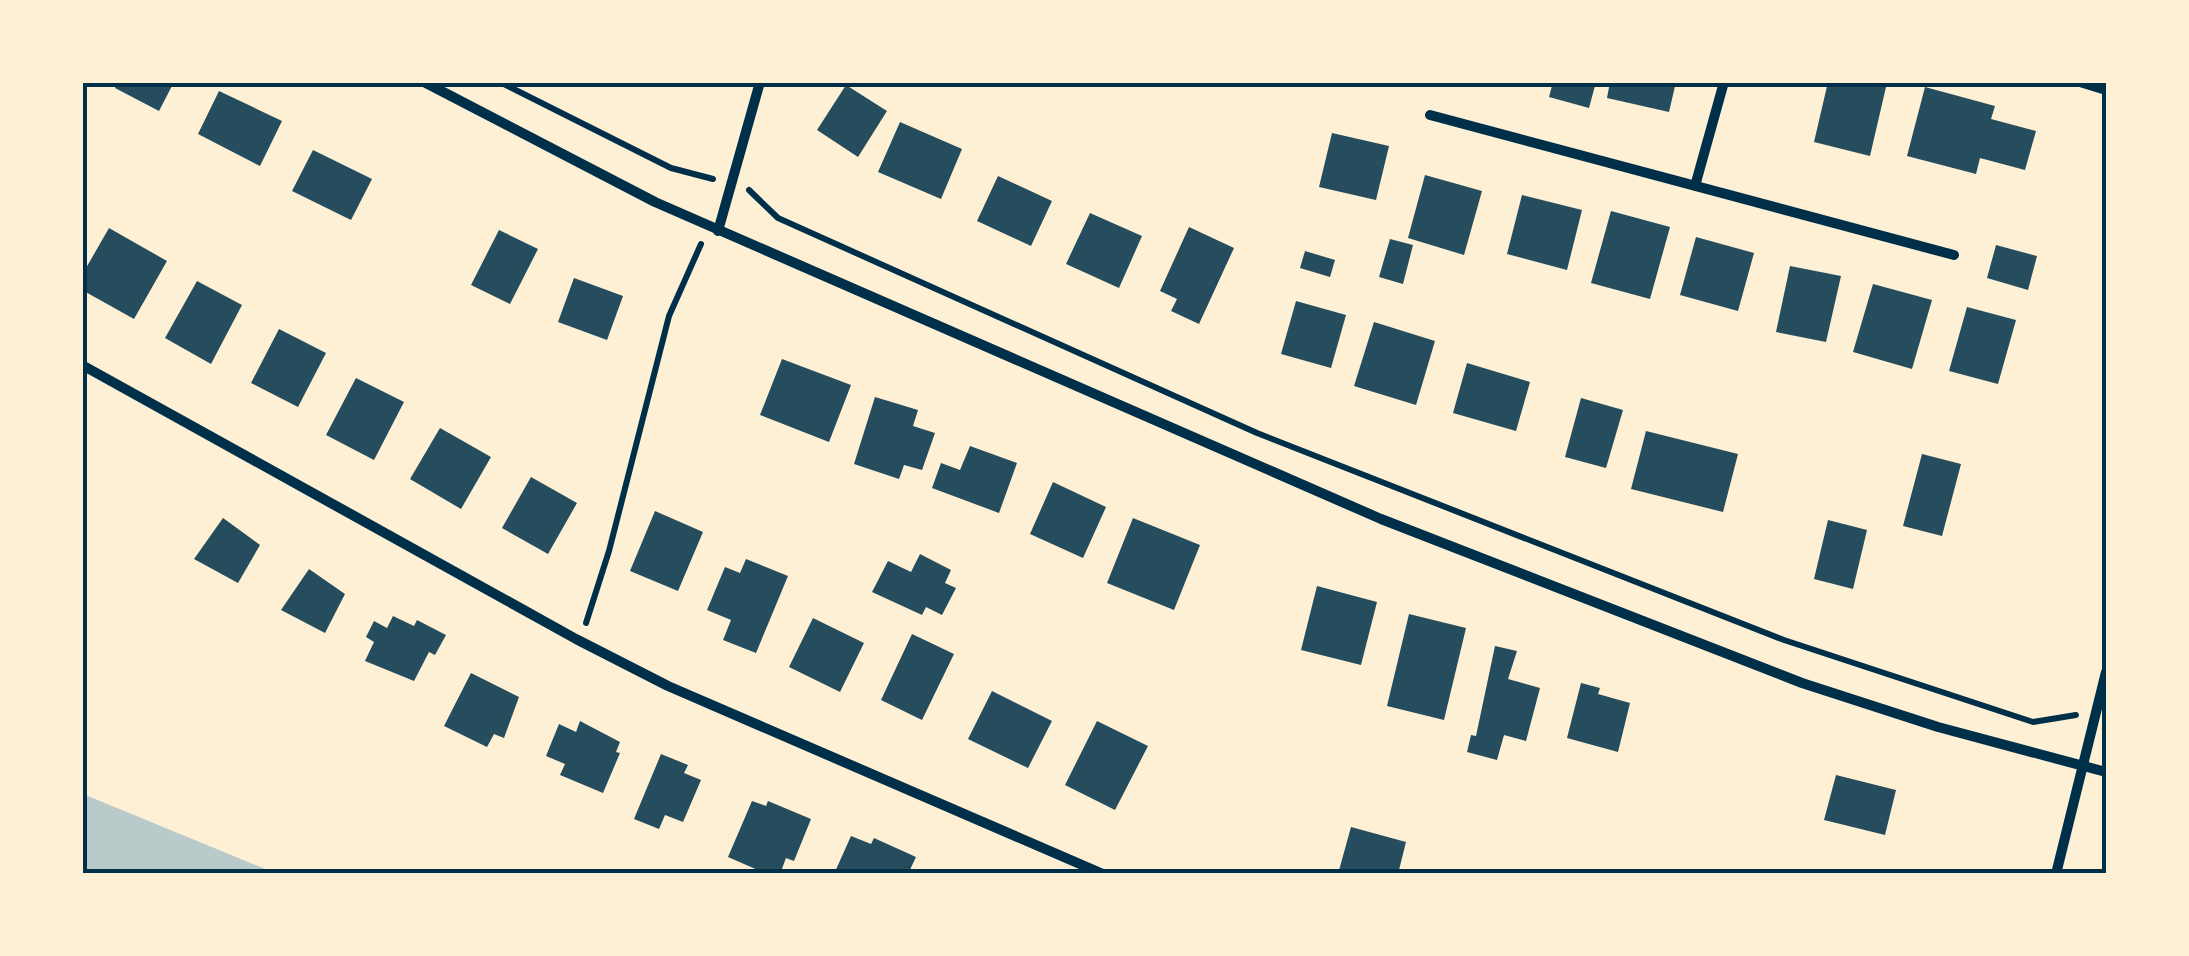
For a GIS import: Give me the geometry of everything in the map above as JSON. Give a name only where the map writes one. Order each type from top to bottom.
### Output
[{"type":"street","points":[[424,82],[718,230],[1381,519],[1802,683],[1938,726],[2106,772]]},
{"type":"street","points":[[718,230],[760,82]]},
{"type":"street","points":[[1696,186],[1724,82]]},
{"type":"street","points":[[2080,82],[2106,90]]},
{"type":"street","points":[[1430,115],[1954,256]]},
{"type":"street","points":[[82,364],[576,640],[668,686],[1103,874]]},
{"type":"street","points":[[2056,874],[2106,672]]},
{"type":"path","points":[[500,82],[671,168],[716,180]]},
{"type":"path","points":[[749,190],[778,218],[1257,433],[1420,498],[1911,685],[2032,722],[2077,715]]},
{"type":"path","points":[[576,640],[589,616],[609,551],[669,316],[699,246],[718,230]]},
{"type":"shaded area","points":[[83,794],[275,873],[83,873]]},
{"type":"building","points":[[117,82],[174,82],[159,111],[115,88]]},
{"type":"building","points":[[1553,82],[1596,82],[1589,108],[1549,97]]},
{"type":"building","points":[[1610,82],[1676,82],[1669,112],[1607,98]]},
{"type":"building","points":[[1828,82],[1886,87],[1870,156],[1814,142]]},
{"type":"building","points":[[846,85],[887,111],[858,157],[817,130]]},
{"type":"building","points":[[1925,87],[1995,106],[1991,119],[2036,131],[2025,170],[1980,158],[1976,174],[1907,156]]},
{"type":"building","points":[[219,91],[282,121],[260,166],[198,134]]},
{"type":"building","points":[[900,122],[962,149],[941,199],[878,172]]},
{"type":"building","points":[[1332,133],[1389,146],[1376,200],[1319,187]]},
{"type":"building","points":[[313,150],[372,179],[351,220],[292,191]]},
{"type":"building","points":[[1425,175],[1482,191],[1464,255],[1408,238]]},
{"type":"building","points":[[998,176],[1052,201],[1031,246],[977,221]]},
{"type":"building","points":[[1522,195],[1582,210],[1567,270],[1507,254]]},
{"type":"building","points":[[1611,211],[1670,227],[1650,299],[1591,283]]},
{"type":"building","points":[[1090,213],[1142,236],[1119,288],[1066,264]]},
{"type":"building","points":[[1189,227],[1234,248],[1199,324],[1171,311],[1177,299],[1160,291]]},
{"type":"building","points":[[109,228],[167,261],[134,319],[82,290],[82,275]]},
{"type":"building","points":[[499,230],[538,249],[510,304],[471,285]]},
{"type":"building","points":[[1696,237],[1754,253],[1738,311],[1680,295]]},
{"type":"building","points":[[1390,239],[1413,245],[1403,284],[1379,277]]},
{"type":"building","points":[[1996,245],[2037,256],[2028,290],[1987,278]]},
{"type":"building","points":[[1305,251],[1335,260],[1330,277],[1300,268]]},
{"type":"building","points":[[1790,266],[1841,276],[1826,342],[1776,332]]},
{"type":"building","points":[[574,278],[623,296],[607,340],[558,322]]},
{"type":"building","points":[[197,281],[242,305],[211,364],[165,338]]},
{"type":"building","points":[[1873,284],[1932,300],[1912,369],[1853,352]]},
{"type":"building","points":[[1296,301],[1346,315],[1331,368],[1281,354]]},
{"type":"building","points":[[1967,307],[2016,320],[1998,384],[1949,371]]},
{"type":"building","points":[[1374,322],[1435,341],[1416,405],[1354,386]]},
{"type":"building","points":[[279,329],[326,353],[298,407],[251,383]]},
{"type":"building","points":[[782,359],[851,385],[829,442],[760,415]]},
{"type":"building","points":[[1467,363],[1530,382],[1516,431],[1453,413]]},
{"type":"building","points":[[356,378],[404,402],[374,460],[326,435]]},
{"type":"building","points":[[875,397],[918,410],[913,426],[935,433],[922,470],[904,465],[899,479],[854,464]]},
{"type":"building","points":[[1581,398],[1623,410],[1606,468],[1565,457]]},
{"type":"building","points":[[440,428],[491,457],[461,509],[410,479]]},
{"type":"building","points":[[1646,431],[1738,454],[1723,512],[1631,489]]},
{"type":"building","points":[[970,446],[1017,463],[999,513],[932,488],[941,463],[960,470]]},
{"type":"building","points":[[1922,454],[1961,464],[1942,536],[1903,526]]},
{"type":"building","points":[[531,477],[577,503],[548,554],[502,528]]},
{"type":"building","points":[[1053,482],[1106,507],[1083,558],[1030,534]]},
{"type":"building","points":[[655,511],[703,532],[678,591],[630,571]]},
{"type":"building","points":[[223,518],[260,545],[238,583],[194,559]]},
{"type":"building","points":[[1133,518],[1200,545],[1174,610],[1107,583]]},
{"type":"building","points":[[1828,520],[1867,530],[1853,589],[1814,579]]},
{"type":"building","points":[[920,554],[951,570],[945,583],[956,588],[942,615],[926,607],[922,615],[872,592],[888,561],[911,572]]},
{"type":"building","points":[[746,559],[788,576],[756,653],[723,640],[731,620],[707,610],[725,567],[740,573]]},
{"type":"building","points":[[309,569],[345,594],[325,633],[281,610]]},
{"type":"building","points":[[1317,586],[1377,602],[1361,665],[1301,650]]},
{"type":"building","points":[[1409,614],[1466,628],[1444,720],[1387,706]]},
{"type":"building","points":[[393,616],[414,626],[417,620],[446,635],[435,655],[429,652],[414,681],[365,661],[374,642],[366,637],[374,621],[387,628]]},
{"type":"building","points":[[813,618],[864,643],[840,692],[789,667]]},
{"type":"building","points":[[912,634],[954,654],[922,720],[881,700]]},
{"type":"building","points":[[1495,646],[1517,651],[1508,679],[1540,688],[1526,741],[1504,735],[1497,760],[1467,752],[1471,735],[1476,736]]},
{"type":"building","points":[[471,673],[519,697],[504,738],[494,734],[487,747],[444,726]]},
{"type":"building","points":[[1581,683],[1600,688],[1598,694],[1630,703],[1618,752],[1567,738]]},
{"type":"building","points":[[992,691],[1052,721],[1028,768],[968,739]]},
{"type":"building","points":[[580,721],[620,742],[616,752],[620,753],[603,793],[560,775],[565,764],[546,756],[559,724],[576,732]]},
{"type":"building","points":[[1097,721],[1148,746],[1115,810],[1065,785]]},
{"type":"building","points":[[661,754],[688,765],[684,773],[701,780],[683,822],[665,815],[659,829],[634,819]]},
{"type":"building","points":[[1836,775],[1896,790],[1885,835],[1824,820]]},
{"type":"building","points":[[752,801],[766,806],[768,801],[811,819],[794,861],[786,858],[780,874],[767,874],[728,857]]},
{"type":"building","points":[[1351,827],[1406,842],[1398,874],[1338,874]]},
{"type":"building","points":[[851,836],[871,844],[874,838],[916,857],[908,874],[834,874]]}]
